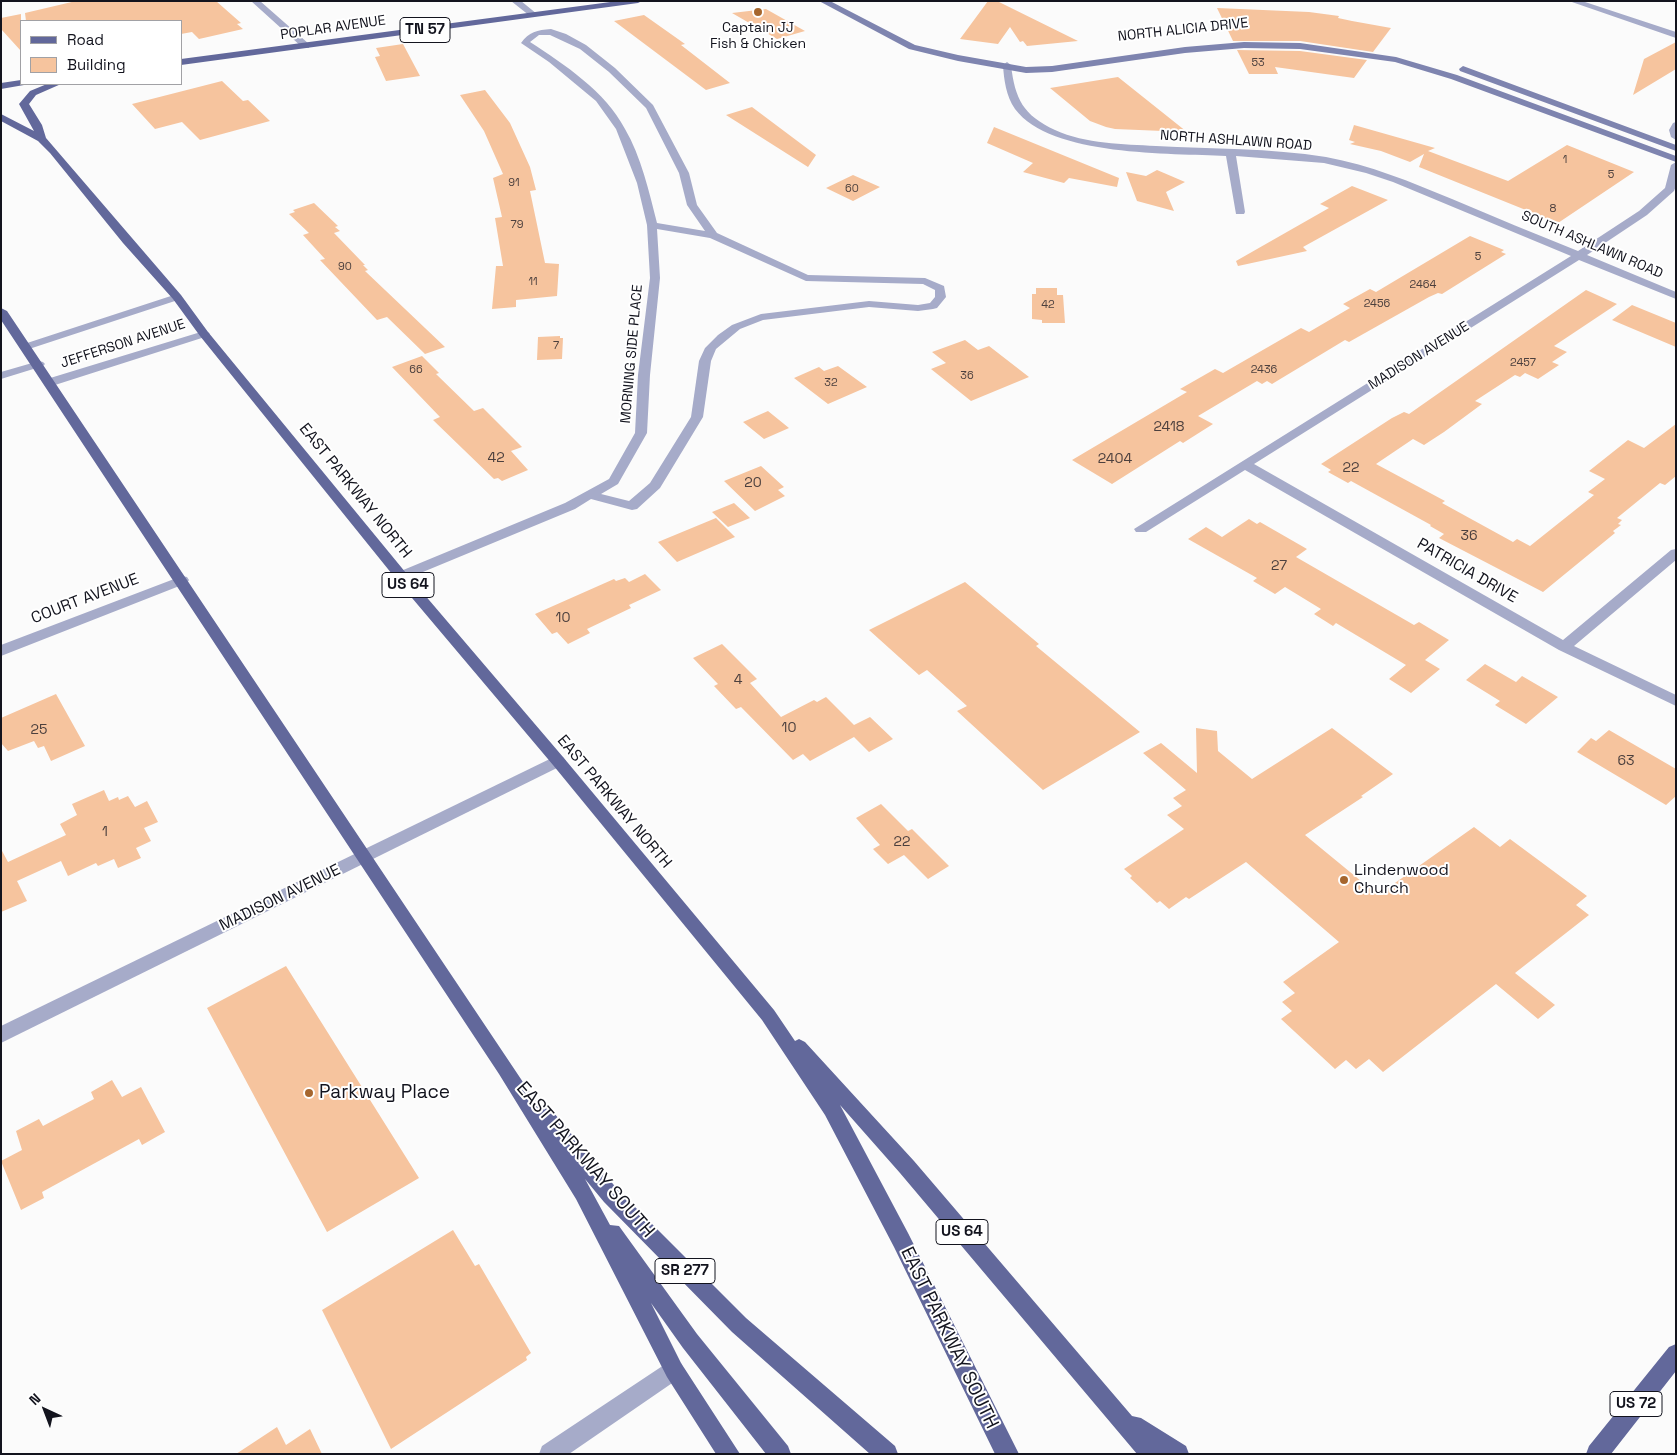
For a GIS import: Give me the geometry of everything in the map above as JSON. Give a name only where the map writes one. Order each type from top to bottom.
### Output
[{"type":"main road","name":"POPLAR AVENUE","points":[[182,62],[638,1]]},
{"type":"main road","name":"NORTH ALICIA DRIVE","points":[[823,1],[912,47],[958,58],[1007,65],[1026,70],[1052,70],[1185,50],[1244,45],[1300,46],[1396,60],[1454,77],[1676,159]]},
{"type":"main road","name":"NORTH ALICIA DRIVE","points":[[1185,40],[1239,36],[1299,37],[1402,52],[1465,70],[1676,148]]},
{"type":"main road","name":"NORTH ALICIA DRIVE","points":[[1007,65],[1071,56]]},
{"type":"main road","points":[[1,86],[20,83]]},
{"type":"main road","points":[[41,139],[37,125],[24,104],[26,97],[33,92],[53,85]]},
{"type":"main road","name":"EAST PARKWAY NORTH","points":[[1,117],[41,139],[53,151],[127,241],[177,297],[204,334],[401,576],[558,761],[768,1015]]},
{"type":"main road","points":[[1,311],[366,856],[505,1068],[583,1193],[690,1341],[780,1454]]},
{"type":"main road","name":"US 64","points":[[768,1015],[907,1167],[1151,1454]]},
{"type":"main road","name":"EAST PARKWAY SOUTH","points":[[768,1015],[832,1108],[901,1240],[1008,1454]]},
{"type":"main road","name":"EAST PARKWAY SOUTH","points":[[505,1068],[618,1203],[739,1325],[886,1454]]},
{"type":"main road","points":[[583,1193],[674,1370],[729,1454]]},
{"type":"main road","name":"US 72","points":[[1597,1454],[1676,1354]]},
{"type":"main road","points":[[1122,1419],[1178,1454]]},
{"type":"street","points":[[255,1],[306,46]]},
{"type":"street","points":[[515,1],[533,14]]},
{"type":"street","points":[[1573,1],[1676,35]]},
{"type":"street","name":"MORNING SIDE PLACE","points":[[401,576],[570,506],[614,481],[641,432],[644,375],[655,278],[652,224],[642,183],[621,129],[599,99],[552,60],[526,43],[529,38],[537,33],[551,32],[583,47],[612,70],[650,106],[684,172],[692,206],[713,234]]},
{"type":"street","name":"NORTH ASHLAWN ROAD","points":[[1007,65],[1010,91],[1014,102],[1032,120],[1057,134],[1110,146],[1304,158],[1356,166],[1397,180],[1496,221]]},
{"type":"street","points":[[1676,125],[1674,130],[1676,137]]},
{"type":"street","points":[[1231,154],[1240,212]]},
{"type":"street","name":"MADISON AVENUE","points":[[1141,529],[1246,465],[1643,213],[1670,189],[1676,165]]},
{"type":"street","name":"SOUTH ASHLAWN ROAD","points":[[1496,221],[1676,296]]},
{"type":"street","name":"MORNING SIDE PLACE","points":[[589,495],[632,506],[655,485],[697,417],[704,361],[722,337],[736,327],[761,317],[868,304],[918,308],[933,306],[941,297],[940,288],[925,281],[806,278],[713,234],[652,224]]},
{"type":"street","name":"JEFFERSON AVENUE","points":[[25,347],[177,297]]},
{"type":"street","name":"JEFFERSON AVENUE","points":[[50,382],[204,334]]},
{"type":"street","name":"JEFFERSON AVENUE","points":[[1,376],[38,364]]},
{"type":"street","name":"PATRICIA DRIVE","points":[[1246,465],[1564,647],[1676,701]]},
{"type":"street","points":[[1564,647],[1676,553]]},
{"type":"street","name":"COURT AVENUE","points":[[1,651],[182,580]]},
{"type":"street","name":"MADISON AVENUE","points":[[1,1035],[558,761]]},
{"type":"street","points":[[550,1454],[674,1370]]},
{"type":"building","points":[[76,1],[216,1],[241,23],[237,24],[243,29],[199,39],[192,32],[182,34],[182,20],[26,20],[25,13]]},
{"type":"building","points":[[988,1],[997,1],[1078,41],[1027,46],[1023,41],[1020,42],[1010,27],[998,44],[960,39]]},
{"type":"building","points":[[1217,8],[1309,12],[1339,16],[1338,18],[1391,28],[1373,52],[1300,41],[1233,41]]},
{"type":"building","points":[[766,9],[805,31],[777,39],[732,13]]},
{"type":"building","points":[[21,14],[20,50],[1,29],[1,18]]},
{"type":"building","points":[[644,15],[685,44],[681,45],[730,83],[706,90],[614,21]]},
{"type":"building","points":[[1676,42],[1676,69],[1633,95],[1644,59]]},
{"type":"building","points":[[403,44],[420,76],[386,81],[375,57],[380,56],[376,48]]},
{"type":"building","points":[[1237,50],[1300,51],[1367,60],[1354,78],[1275,67],[1278,74],[1249,74]]},
{"type":"building","points":[[1118,77],[1187,132],[1106,127],[1090,121],[1050,88]]},
{"type":"building","points":[[222,81],[243,101],[248,100],[270,121],[200,140],[182,122],[155,129],[132,104]]},
{"type":"building","points":[[485,90],[510,123],[530,167],[536,190],[530,191],[545,263],[559,264],[557,296],[516,300],[516,307],[492,309],[496,266],[503,266],[495,218],[502,217],[493,178],[503,174],[484,131],[460,95]]},
{"type":"building","points":[[752,107],[816,155],[808,167],[726,115]]},
{"type":"building","points":[[1354,125],[1435,148],[1428,151],[1508,181],[1567,145],[1634,172],[1558,223],[1419,167],[1424,154],[1410,162],[1381,151],[1350,144],[1355,142],[1349,140]]},
{"type":"building","points":[[994,127],[1119,178],[1117,187],[1069,178],[1064,183],[1023,172],[1033,163],[987,143]]},
{"type":"building","points":[[1157,170],[1185,182],[1166,192],[1174,211],[1137,201],[1126,172],[1146,176]]},
{"type":"building","points":[[853,175],[880,187],[853,201],[826,188]]},
{"type":"building","points":[[1352,186],[1388,200],[1303,247],[1307,251],[1238,266],[1236,261],[1329,208],[1320,204]]},
{"type":"building","points":[[314,203],[338,226],[335,227],[340,231],[334,233],[365,265],[363,265],[368,270],[365,271],[445,347],[425,354],[387,317],[377,320],[320,260],[325,259],[303,235],[309,233],[289,214],[295,212],[293,210]]},
{"type":"building","points":[[1470,236],[1504,250],[1501,252],[1506,254],[1442,294],[1438,293],[1429,297],[1349,342],[1345,340],[1272,384],[1267,381],[1262,384],[1257,381],[1198,416],[1213,424],[1183,443],[1180,441],[1112,484],[1072,460],[1187,392],[1180,389],[1215,369],[1223,373],[1301,328],[1309,332],[1350,308],[1343,304],[1370,289],[1376,292]]},
{"type":"building","points":[[1036,288],[1057,288],[1057,295],[1063,295],[1065,323],[1042,323],[1042,320],[1032,319],[1032,294],[1036,294]]},
{"type":"building","points":[[1586,290],[1617,304],[1554,346],[1567,352],[1552,362],[1559,365],[1538,379],[1525,373],[1520,377],[1515,375],[1475,401],[1482,404],[1424,445],[1413,439],[1376,464],[1445,501],[1442,503],[1513,542],[1517,539],[1530,546],[1594,495],[1588,492],[1605,479],[1589,471],[1628,440],[1644,448],[1676,424],[1676,476],[1665,485],[1660,483],[1617,518],[1622,520],[1618,524],[1621,525],[1613,531],[1615,533],[1543,592],[1439,538],[1444,534],[1431,525],[1351,481],[1348,483],[1328,472],[1331,470],[1321,464],[1392,418],[1404,412],[1409,414]]},
{"type":"building","points":[[1632,305],[1676,323],[1676,347],[1612,320]]},
{"type":"building","points":[[560,336],[560,338],[563,338],[562,359],[537,360],[538,337]]},
{"type":"building","points":[[965,340],[978,350],[989,346],[1029,377],[971,401],[931,369],[946,363],[932,352]]},
{"type":"building","points":[[422,356],[439,373],[436,374],[474,411],[483,408],[522,447],[511,451],[528,470],[502,481],[498,478],[494,479],[433,420],[440,417],[392,367]]},
{"type":"building","points":[[838,366],[867,387],[828,404],[794,378],[819,367],[824,371]]},
{"type":"building","points":[[768,411],[789,428],[764,439],[743,422]]},
{"type":"building","points":[[761,466],[784,487],[778,490],[785,496],[755,511],[724,481]]},
{"type":"building","points":[[734,503],[750,518],[728,527],[712,512]]},
{"type":"building","points":[[716,518],[735,537],[677,562],[658,542]]},
{"type":"building","points":[[1249,519],[1257,524],[1260,522],[1307,549],[1296,557],[1414,625],[1419,622],[1449,640],[1425,660],[1440,669],[1411,693],[1389,679],[1406,665],[1336,623],[1333,626],[1314,614],[1321,609],[1285,587],[1275,594],[1253,581],[1257,578],[1188,539],[1206,527],[1222,537]]},
{"type":"building","points":[[645,574],[661,590],[629,605],[631,608],[587,629],[590,633],[568,644],[557,632],[552,634],[535,614],[614,579],[616,581],[625,578],[629,582]]},
{"type":"building","points":[[965,582],[1039,644],[1036,646],[1140,732],[1043,790],[957,711],[967,706],[927,670],[919,675],[869,630]]},
{"type":"building","points":[[722,644],[757,679],[750,683],[781,717],[814,700],[817,702],[826,697],[854,725],[870,717],[893,739],[869,752],[854,737],[810,761],[803,754],[793,760],[741,707],[736,709],[714,686],[718,684],[693,658]]},
{"type":"building","points":[[1485,664],[1516,682],[1522,676],[1558,697],[1526,724],[1495,705],[1500,701],[1466,680]]},
{"type":"building","points":[[56,694],[85,746],[51,761],[44,746],[38,748],[34,741],[8,751],[1,743],[1,718]]},
{"type":"building","points":[[1196,728],[1217,731],[1218,751],[1252,779],[1332,728],[1393,774],[1361,796],[1363,797],[1305,835],[1378,895],[1474,827],[1500,847],[1510,839],[1587,896],[1576,905],[1589,915],[1515,973],[1555,1005],[1538,1019],[1496,984],[1383,1072],[1369,1059],[1356,1069],[1346,1060],[1335,1069],[1281,1019],[1292,1011],[1282,1002],[1295,993],[1283,982],[1339,942],[1246,862],[1189,899],[1186,897],[1169,909],[1160,901],[1157,903],[1130,878],[1132,876],[1124,869],[1184,829],[1167,815],[1182,806],[1173,798],[1186,790],[1143,753],[1161,743],[1197,773]]},
{"type":"building","points":[[1609,730],[1676,769],[1676,796],[1666,805],[1577,752],[1591,738],[1596,741]]},
{"type":"building","points":[[104,790],[109,801],[118,797],[119,800],[128,796],[135,807],[147,801],[158,822],[144,828],[151,841],[136,848],[141,858],[118,868],[114,859],[98,866],[96,863],[68,876],[61,861],[17,881],[27,901],[1,912],[1,849],[8,862],[66,835],[60,824],[77,815],[72,804]]},
{"type":"building","points":[[881,804],[908,831],[912,829],[949,866],[928,879],[904,855],[888,864],[873,849],[880,845],[856,818]]},
{"type":"building","name":"Parkway Place","points":[[286,966],[419,1178],[327,1232],[207,1008]]},
{"type":"building","points":[[112,1080],[122,1097],[141,1087],[165,1132],[142,1145],[139,1139],[42,1192],[44,1198],[21,1210],[1,1161],[22,1150],[16,1131],[39,1119],[43,1126],[94,1099],[91,1092]]},
{"type":"building","points":[[453,1230],[475,1266],[479,1264],[531,1353],[526,1357],[527,1360],[391,1449],[322,1310]]},
{"type":"building","points":[[277,1427],[286,1445],[310,1429],[322,1454],[236,1454]]},
{"type":"place","name":"Captain JJ Fish & Chicken","points":[[758,12]]},
{"type":"place","name":"Lindenwood Church","points":[[1344,880]]},
{"type":"place","name":"Parkway Place","points":[[309,1093]]}]
